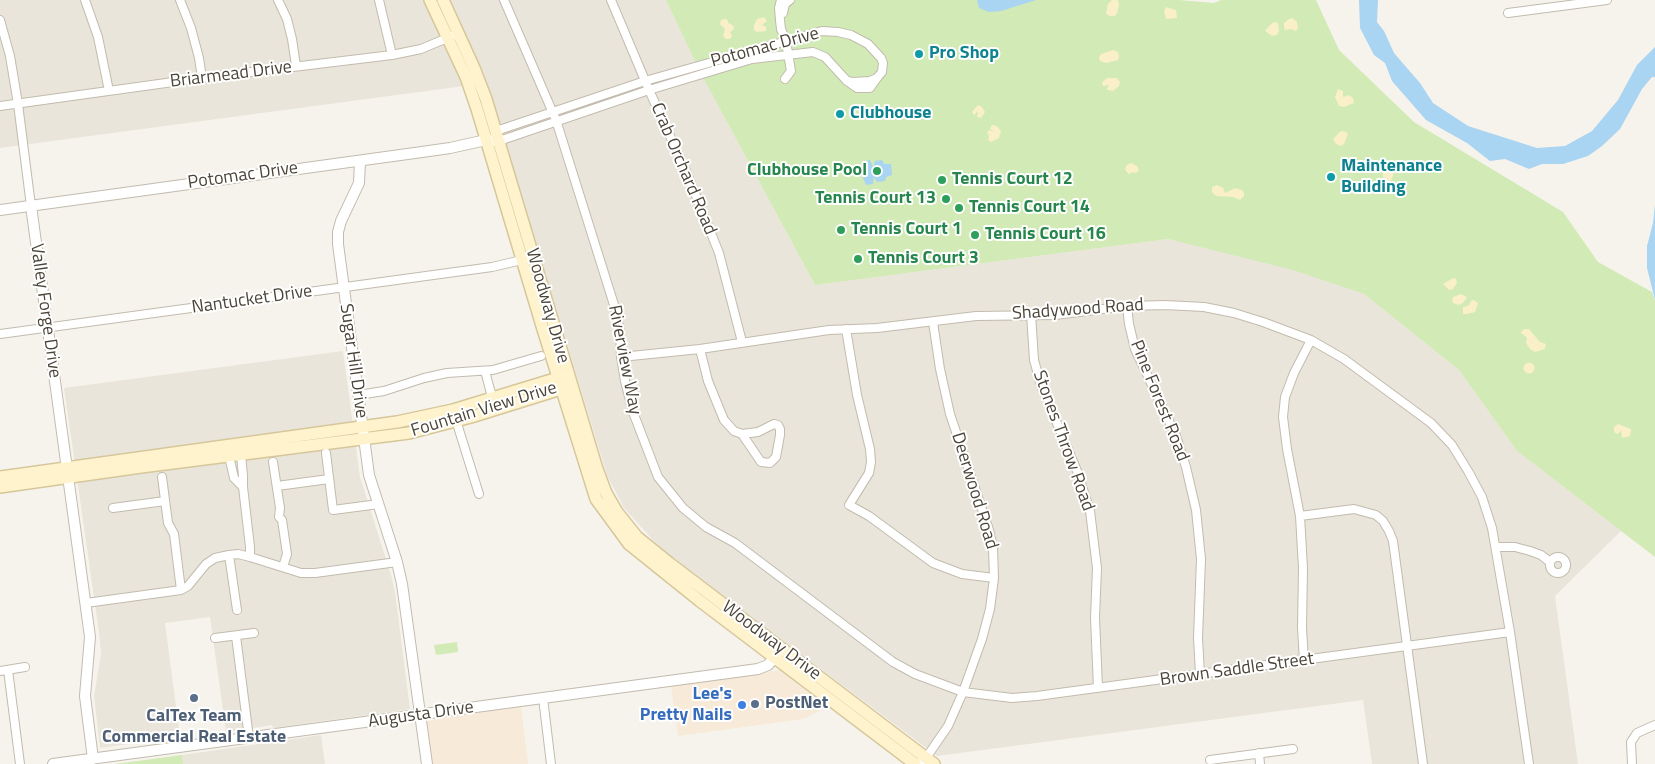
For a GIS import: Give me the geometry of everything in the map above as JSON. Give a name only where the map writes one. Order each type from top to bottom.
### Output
[{"type":"main road","name":"Woodway Drive","points":[[430,0],[466,76],[486,140],[528,259]]},
{"type":"main road","name":"Woodway Drive","points":[[443,0],[474,68],[497,136],[528,259],[563,382],[592,471],[617,512],[637,537],[703,597],[777,654],[926,762]]},
{"type":"main road","name":"Fountain View Drive","points":[[235,452],[397,422],[453,410],[492,397],[563,382]]},
{"type":"main road","name":"Fountain View Drive","points":[[0,488],[140,456],[235,452],[409,433],[456,422],[563,382]]},
{"type":"main road","name":"Fountain View Drive","points":[[0,477],[67,473]]},
{"type":"main road","name":"Woodway Drive","points":[[846,705],[915,764]]},
{"type":"street","points":[[85,0],[98,36],[109,90]]},
{"type":"street","points":[[180,0],[191,28],[202,78]]},
{"type":"street","points":[[278,0],[292,39],[296,66]]},
{"type":"street","points":[[379,0],[392,55]]},
{"type":"street","name":"Riverview Way","points":[[504,0],[556,120],[615,308],[620,330],[624,381],[633,412],[658,477],[683,508],[706,527],[735,543],[893,662],[937,684],[963,692]]},
{"type":"street","name":"Crab Orchard Road","points":[[611,0],[686,171],[719,253],[742,342]]},
{"type":"street","points":[[781,0],[779,8],[782,29],[786,39]]},
{"type":"street","points":[[785,79],[791,71],[783,7],[790,0]]},
{"type":"street","points":[[1508,13],[1607,0]]},
{"type":"street","name":"Valley Forge Drive","points":[[0,20],[10,56],[18,104],[86,604],[90,646],[85,696],[93,759]]},
{"type":"street","name":"Potomac Drive","points":[[0,210],[450,148],[486,140],[552,112],[645,81],[786,39],[822,31],[851,35],[868,44],[879,54],[883,63],[882,72],[877,78],[870,81],[853,82],[847,80],[825,57],[814,52],[752,59],[556,120],[497,136]]},
{"type":"street","name":"Briarmead Drive","points":[[0,106],[109,90],[392,55],[421,49],[458,33]]},
{"type":"street","name":"Sugar Hill Drive","points":[[360,161],[358,183],[338,232],[343,287],[369,475],[397,562],[404,595],[426,764]]},
{"type":"street","name":"Nantucket Drive","points":[[0,334],[492,268],[528,259]]},
{"type":"street","name":"Shadywood Road","points":[[621,358],[700,349],[829,330],[933,322],[976,316],[1055,315],[1128,306],[1165,305],[1204,307],[1234,313],[1311,340],[1344,359],[1431,423],[1452,445],[1482,498],[1496,547],[1529,764]]},
{"type":"street","name":"Pine Forest Road","points":[[1128,306],[1129,324],[1136,349],[1176,436],[1186,467],[1196,510],[1201,559],[1198,638],[1200,674]]},
{"type":"street","name":"Stones Throw Road","points":[[1031,314],[1034,360],[1041,386],[1077,471],[1090,511],[1097,568],[1095,618],[1098,688]]},
{"type":"street","name":"Deerwood Road","points":[[926,762],[948,726],[963,692],[982,639],[990,609],[994,578],[994,562],[989,530],[950,414],[940,369],[933,322]]},
{"type":"street","points":[[846,330],[857,395],[872,462],[869,473],[849,505],[869,516],[933,563],[962,574],[994,578]]},
{"type":"street","points":[[1304,661],[1302,628],[1303,568],[1300,516],[1283,417],[1285,397],[1311,340]]},
{"type":"street","points":[[700,349],[708,381],[724,420],[734,431],[742,434],[758,432],[774,424],[778,425],[780,435],[776,457],[770,463],[762,462],[742,434]]},
{"type":"street","points":[[358,394],[392,389],[412,381],[440,375],[502,368],[540,356]]},
{"type":"street","points":[[484,371],[492,397]]},
{"type":"street","points":[[453,410],[479,494]]},
{"type":"street","points":[[235,452],[234,478],[243,486],[250,556]]},
{"type":"street","points":[[326,453],[333,510],[379,504]]},
{"type":"street","points":[[273,462],[279,517],[282,520],[287,554],[283,567]]},
{"type":"street","points":[[162,477],[168,523],[174,534],[182,590]]},
{"type":"street","points":[[277,486],[329,479]]},
{"type":"street","points":[[113,508],[165,501]]},
{"type":"street","points":[[1300,516],[1354,508],[1376,515],[1383,521],[1393,541],[1423,764]]},
{"type":"street","points":[[1496,547],[1514,547],[1530,551],[1541,555],[1550,562]]},
{"type":"street","points":[[86,604],[182,590],[214,558],[229,555],[250,556],[301,573],[315,573],[397,562]]},
{"type":"street","points":[[229,555],[237,610]]},
{"type":"street","name":"Brown Saddle Street","points":[[963,692],[1012,698],[1058,694],[1510,632]]},
{"type":"street","points":[[215,638],[254,633]]},
{"type":"street","points":[[236,636],[250,738]]},
{"type":"street","name":"Augusta Drive","points":[[53,764],[758,669],[768,665],[777,654]]},
{"type":"street","points":[[20,764],[4,670],[25,667]]},
{"type":"street","points":[[542,698],[551,764]]},
{"type":"street","points":[[1632,764],[1631,742],[1637,732],[1655,725]]},
{"type":"street","points":[[1210,760],[1236,761],[1259,754],[1293,749]]},
{"type":"street","points":[[1259,754],[1260,764]]},
{"type":"shaded area","points":[[0,0],[424,0],[464,86],[0,148]]},
{"type":"shaded area","points":[[450,0],[666,0],[701,74],[815,285],[1168,239],[1293,269],[1364,294],[1459,370],[1517,451],[1621,531],[1555,596],[1578,764],[1372,764],[1363,700],[937,756],[662,550],[624,508],[607,475],[490,92]]},
{"type":"shaded area","points":[[343,351],[360,477],[395,592],[410,709],[273,728],[272,725],[226,732],[210,617],[165,623],[180,737],[100,748],[94,696],[101,654],[99,632],[64,388]]},
{"type":"shaded area","points":[[780,670],[827,707],[803,719],[678,736],[671,686]]},
{"type":"shaded area","points":[[521,706],[528,764],[430,764],[424,721]]},
{"type":"shaded area","points":[[321,735],[325,764],[183,764],[182,755]]},
{"type":"green space","points":[[666,0],[1179,0],[1214,3],[1221,0],[1316,0],[1339,50],[1414,122],[1563,212],[1598,262],[1652,292],[1655,300],[1655,557],[1517,451],[1459,370],[1364,294],[1293,270],[1168,239],[815,285],[701,74]]},
{"type":"green space","points":[[457,642],[458,652],[436,655],[434,645]]},
{"type":"green space","points":[[182,755],[183,764],[115,764]]},
{"type":"sand","points":[[1112,0],[1118,0],[1117,13],[1115,16],[1109,16],[1106,13],[1108,4]]},
{"type":"sand","points":[[1166,7],[1176,10],[1177,18],[1166,19],[1164,12]]},
{"type":"sand","points":[[764,17],[767,21],[762,25],[766,27],[766,31],[757,32],[754,30],[754,25],[757,19]]},
{"type":"sand","points":[[1292,18],[1297,22],[1298,29],[1295,31],[1291,29],[1285,30],[1284,23]]},
{"type":"sand","points":[[726,19],[734,27],[730,32],[732,36],[730,39],[726,39],[723,36],[725,29],[720,24],[721,20]]},
{"type":"sand","points":[[1274,22],[1278,23],[1279,31],[1277,35],[1272,36],[1265,31]]},
{"type":"sand","points":[[1113,50],[1118,52],[1118,60],[1106,63],[1100,61],[1099,57],[1101,54]]},
{"type":"sand","points":[[1107,78],[1117,78],[1120,82],[1119,86],[1113,91],[1108,90],[1109,85],[1103,86],[1102,82]]},
{"type":"sand","points":[[1338,89],[1343,91],[1343,97],[1349,95],[1353,98],[1354,103],[1344,107],[1339,106],[1335,97]]},
{"type":"sand","points":[[978,105],[985,112],[981,118],[977,117],[978,111],[974,115],[972,112]]},
{"type":"sand","points":[[992,125],[997,126],[1001,131],[999,138],[991,142],[988,140],[989,136],[987,133],[989,130],[995,132],[990,129]]},
{"type":"sand","points":[[1341,131],[1348,134],[1344,144],[1341,146],[1336,144],[1333,139]]},
{"type":"sand","points":[[1366,158],[1379,161],[1380,170],[1377,173],[1365,168],[1364,161]]},
{"type":"sand","points":[[1385,162],[1394,171],[1389,182],[1385,181],[1383,177],[1383,173],[1386,171],[1383,165]]},
{"type":"sand","points":[[1131,163],[1137,166],[1139,170],[1136,173],[1132,172],[1129,174],[1125,168]]},
{"type":"sand","points":[[1217,185],[1223,188],[1225,193],[1235,188],[1242,190],[1244,196],[1240,200],[1233,197],[1216,196],[1212,192],[1212,187]]},
{"type":"sand","points":[[1453,278],[1456,279],[1457,283],[1453,289],[1449,290],[1443,284]]},
{"type":"sand","points":[[1461,294],[1467,297],[1463,303],[1459,305],[1453,303],[1453,297]]},
{"type":"sand","points":[[1474,300],[1478,303],[1475,312],[1463,314],[1463,307],[1468,306]]},
{"type":"sand","points":[[1524,329],[1529,329],[1540,342],[1546,344],[1545,349],[1535,352],[1530,349],[1526,343],[1527,338],[1521,333]]},
{"type":"sand","points":[[1529,362],[1535,368],[1529,374],[1523,368]]},
{"type":"sand","points":[[1618,424],[1631,429],[1630,436],[1622,438],[1621,431],[1617,434],[1614,432],[1614,427]]},
{"type":"water","points":[[977,0],[1036,0],[1001,11],[989,12],[979,8]]},
{"type":"water","points":[[1359,0],[1378,0],[1377,22],[1384,31],[1394,53],[1420,83],[1433,103],[1468,126],[1537,148],[1565,146],[1592,131],[1618,100],[1637,65],[1655,47],[1655,77],[1652,77],[1642,89],[1620,129],[1588,156],[1563,164],[1542,164],[1529,169],[1505,159],[1490,161],[1467,143],[1426,120],[1392,81],[1385,63],[1374,55],[1360,28]]},
{"type":"water","name":"Clubhouse Pool","points":[[870,160],[873,167],[875,161],[882,160],[884,164],[891,164],[892,175],[886,177],[885,181],[877,182],[874,177],[873,184],[866,185],[863,178],[862,162]]},
{"type":"water","points":[[1655,205],[1655,300],[1647,268],[1647,246]]},
{"type":"place","name":"Pro Shop","points":[[919,54]]},
{"type":"place","name":"Clubhouse","points":[[840,114]]},
{"type":"place","name":"Clubhouse Pool","points":[[877,171]]},
{"type":"place","name":"Maintenance Building","points":[[1331,177]]},
{"type":"place","name":"Tennis Court 12","points":[[942,180]]},
{"type":"place","name":"Tennis Court 13","points":[[946,199]]},
{"type":"place","name":"Tennis Court 14","points":[[959,208]]},
{"type":"place","name":"Tennis Court 1","points":[[841,230]]},
{"type":"place","name":"Tennis Court 16","points":[[975,235]]},
{"type":"place","name":"Tennis Court 3","points":[[858,259]]},
{"type":"place","name":"CalTex Team Commercial Real Estate","points":[[194,698]]},
{"type":"place","name":"PostNet","points":[[755,704]]},
{"type":"place","name":"Lee's Pretty Nails","points":[[742,705]]}]
